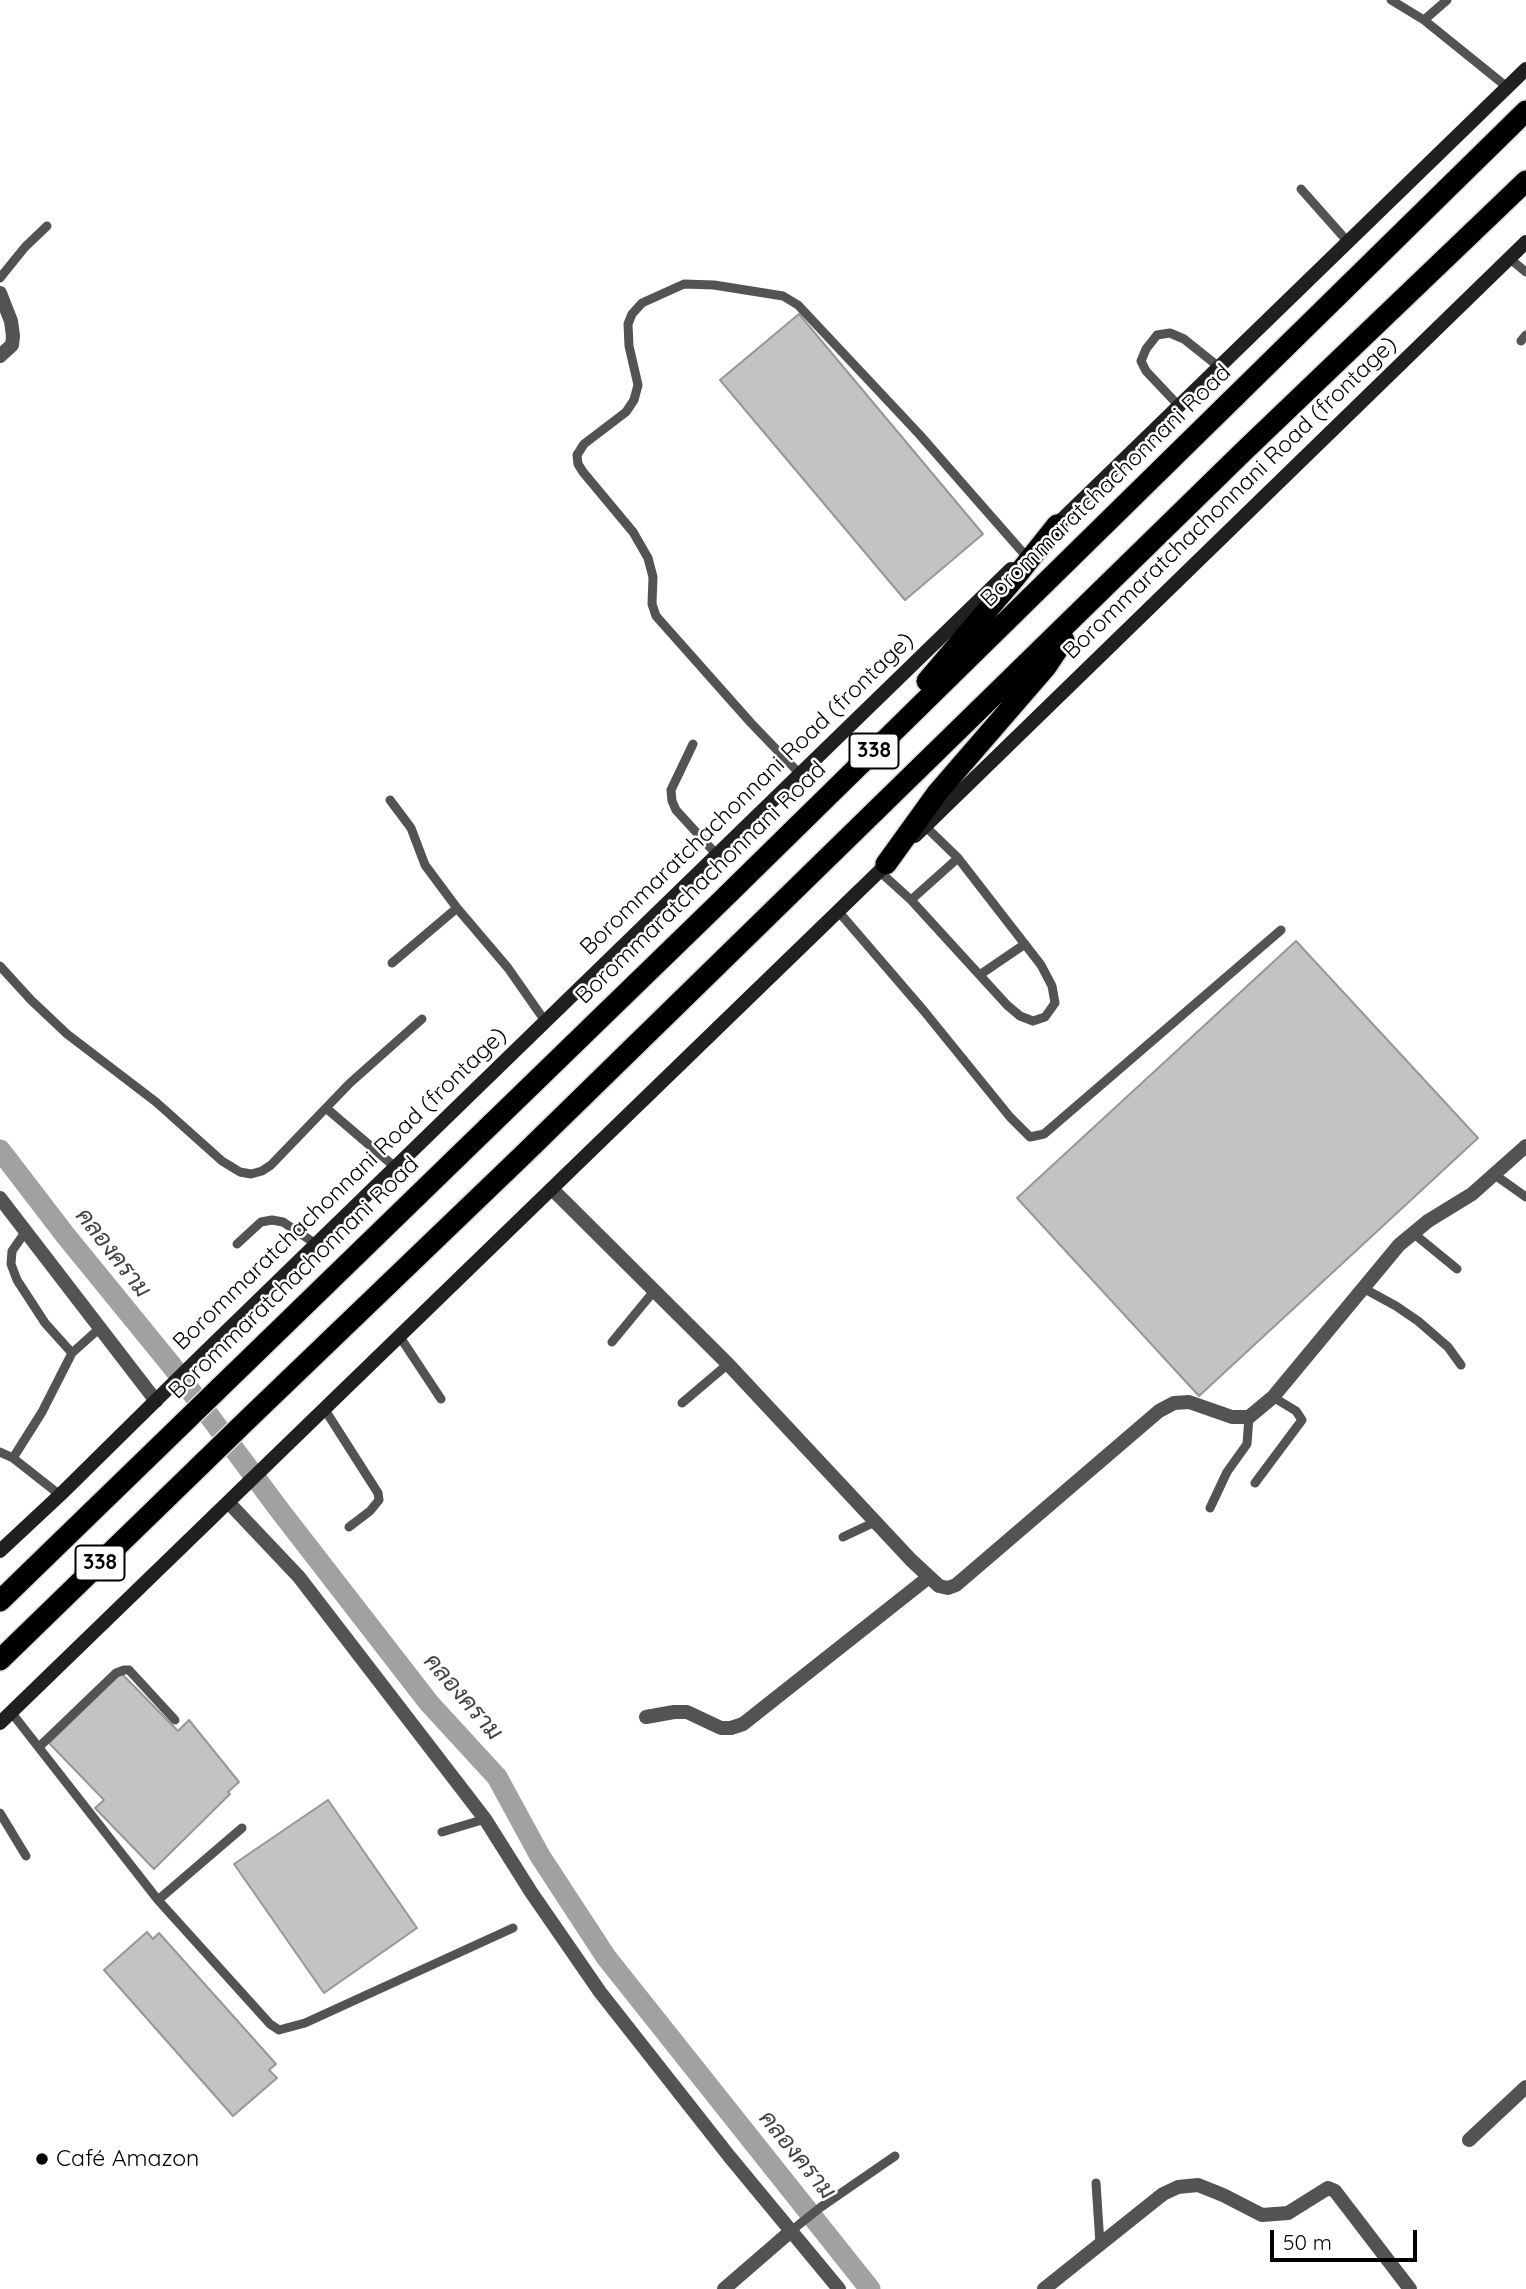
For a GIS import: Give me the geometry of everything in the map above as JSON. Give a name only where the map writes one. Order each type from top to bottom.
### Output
[{"type":"highway","name":"Borommaratchachonnani Road","points":[[0,1601],[1526,111]]},
{"type":"highway","name":"338","points":[[0,1660],[506,1172],[1245,450],[1526,181]]},
{"type":"highway","points":[[857,767],[1057,525]]},
{"type":"highway","points":[[883,867],[938,792],[1046,667],[1087,607]]},
{"type":"main road","name":"Borommaratchachonnani Road (frontage)","points":[[0,1551],[1526,69]]},
{"type":"main road","name":"Borommaratchachonnani Road (frontage)","points":[[0,1723],[1526,242]]},
{"type":"street","points":[[0,293],[11,321],[13,336],[12,345],[0,356]]},
{"type":"street","points":[[552,1189],[728,1364],[929,1577],[939,1586],[948,1588],[956,1585],[1159,1411],[1174,1403],[1189,1402],[1232,1417],[1249,1417],[1273,1397],[1399,1245],[1428,1221],[1472,1194],[1526,1146]]},
{"type":"street","points":[[0,1198],[159,1398]]},
{"type":"street","points":[[231,1501],[299,1577],[485,1819],[531,1892],[600,1992],[729,2156],[839,2289]]},
{"type":"street","points":[[646,1717],[687,1712],[721,1728],[743,1724],[929,1577]]},
{"type":"street","points":[[1469,2140],[1526,2087]]},
{"type":"street","points":[[1044,2289],[1163,2194],[1178,2187],[1198,2185],[1262,2215],[1288,2213],[1328,2188],[1340,2195],[1410,2289]]},
{"type":"street","points":[[724,2289],[791,2231]]},
{"type":"lane","points":[[1391,0],[1424,20],[1507,87]]},
{"type":"lane","points":[[1424,20],[1447,0]]},
{"type":"lane","points":[[1301,189],[1348,242]]},
{"type":"lane","points":[[0,278],[25,247],[47,226]]},
{"type":"lane","points":[[1509,258],[1526,272]]},
{"type":"lane","points":[[800,774],[656,616],[652,604],[653,577],[648,558],[633,532],[578,464],[577,455],[584,444],[626,412],[634,400],[638,385],[629,346],[628,324],[632,314],[642,303],[684,284],[714,285],[783,296],[797,305],[919,434],[1025,555]]},
{"type":"lane","points":[[1179,406],[1146,371],[1141,361],[1157,335],[1170,333],[1184,339],[1219,368]]},
{"type":"lane","points":[[693,744],[671,790],[673,801],[676,810],[717,855]]},
{"type":"lane","points":[[390,800],[411,828],[425,865],[508,968],[545,1021]]},
{"type":"lane","points":[[883,867],[1007,1005],[1020,1016],[1033,1021],[1045,1017],[1055,1003],[1052,986],[1041,965],[958,858],[925,826]]},
{"type":"lane","points":[[911,900],[958,858]]},
{"type":"lane","points":[[392,964],[457,908]]},
{"type":"lane","points":[[838,911],[925,1011],[1010,1117],[1030,1136],[1044,1134],[1281,930]]},
{"type":"lane","points":[[981,974],[1025,944]]},
{"type":"lane","points":[[0,966],[67,1034],[156,1102],[222,1161],[240,1172],[251,1174],[271,1165],[350,1083],[422,1019]]},
{"type":"lane","points":[[326,1108],[395,1167]]},
{"type":"lane","points":[[1495,1175],[1526,1197]]},
{"type":"lane","points":[[237,1244],[261,1222],[272,1220],[283,1222],[316,1244]]},
{"type":"lane","points":[[26,1231],[12,1251],[11,1264],[17,1280],[45,1323],[72,1353]]},
{"type":"lane","points":[[1413,1233],[1457,1269]]},
{"type":"lane","points":[[1363,1288],[1418,1321],[1448,1347],[1461,1365]]},
{"type":"lane","points":[[612,1342],[654,1291]]},
{"type":"lane","points":[[13,1458],[42,1412],[72,1353],[101,1327]]},
{"type":"lane","points":[[400,1337],[441,1399]]},
{"type":"lane","points":[[682,1403],[728,1364]]},
{"type":"lane","points":[[1255,1483],[1302,1420],[1296,1411],[1273,1397]]},
{"type":"lane","points":[[325,1410],[378,1493],[379,1500],[370,1511],[349,1527]]},
{"type":"lane","points":[[1210,1508],[1227,1472],[1247,1444],[1249,1417]]},
{"type":"lane","points":[[0,1452],[13,1458],[60,1495]]},
{"type":"lane","points":[[843,1537],[876,1522]]},
{"type":"lane","points":[[39,1747],[116,1673],[124,1670],[130,1670],[175,1720]]},
{"type":"lane","points":[[11,1712],[158,1900],[279,2031],[305,2023],[513,1928]]},
{"type":"lane","points":[[0,1813],[26,1856]]},
{"type":"lane","points":[[442,1832],[485,1819]]},
{"type":"lane","points":[[158,1900],[242,1828]]},
{"type":"lane","points":[[791,2231],[895,2156]]},
{"type":"lane","points":[[1096,2183],[1100,2244]]},
{"type":"building","points":[[799,314],[983,534],[905,600],[720,380]]},
{"type":"building","points":[[1296,941],[1478,1138],[1199,1396],[1017,1198]]},
{"type":"building","points":[[121,1673],[178,1731],[189,1720],[239,1782],[154,1869],[95,1808],[104,1800],[49,1743]]},
{"type":"building","points":[[328,1800],[417,1928],[324,1993],[234,1864]]},
{"type":"building","points":[[147,1932],[153,1939],[159,1933],[276,2064],[269,2070],[277,2078],[233,2116],[104,1970]]},
{"type":"waterway","name":"คลองคราม","points":[[0,1150],[172,1366],[429,1703],[497,1777],[540,1856],[606,1957],[870,2289]]},
{"type":"place","name":"Café Amazon","points":[[42,2159]]}]
